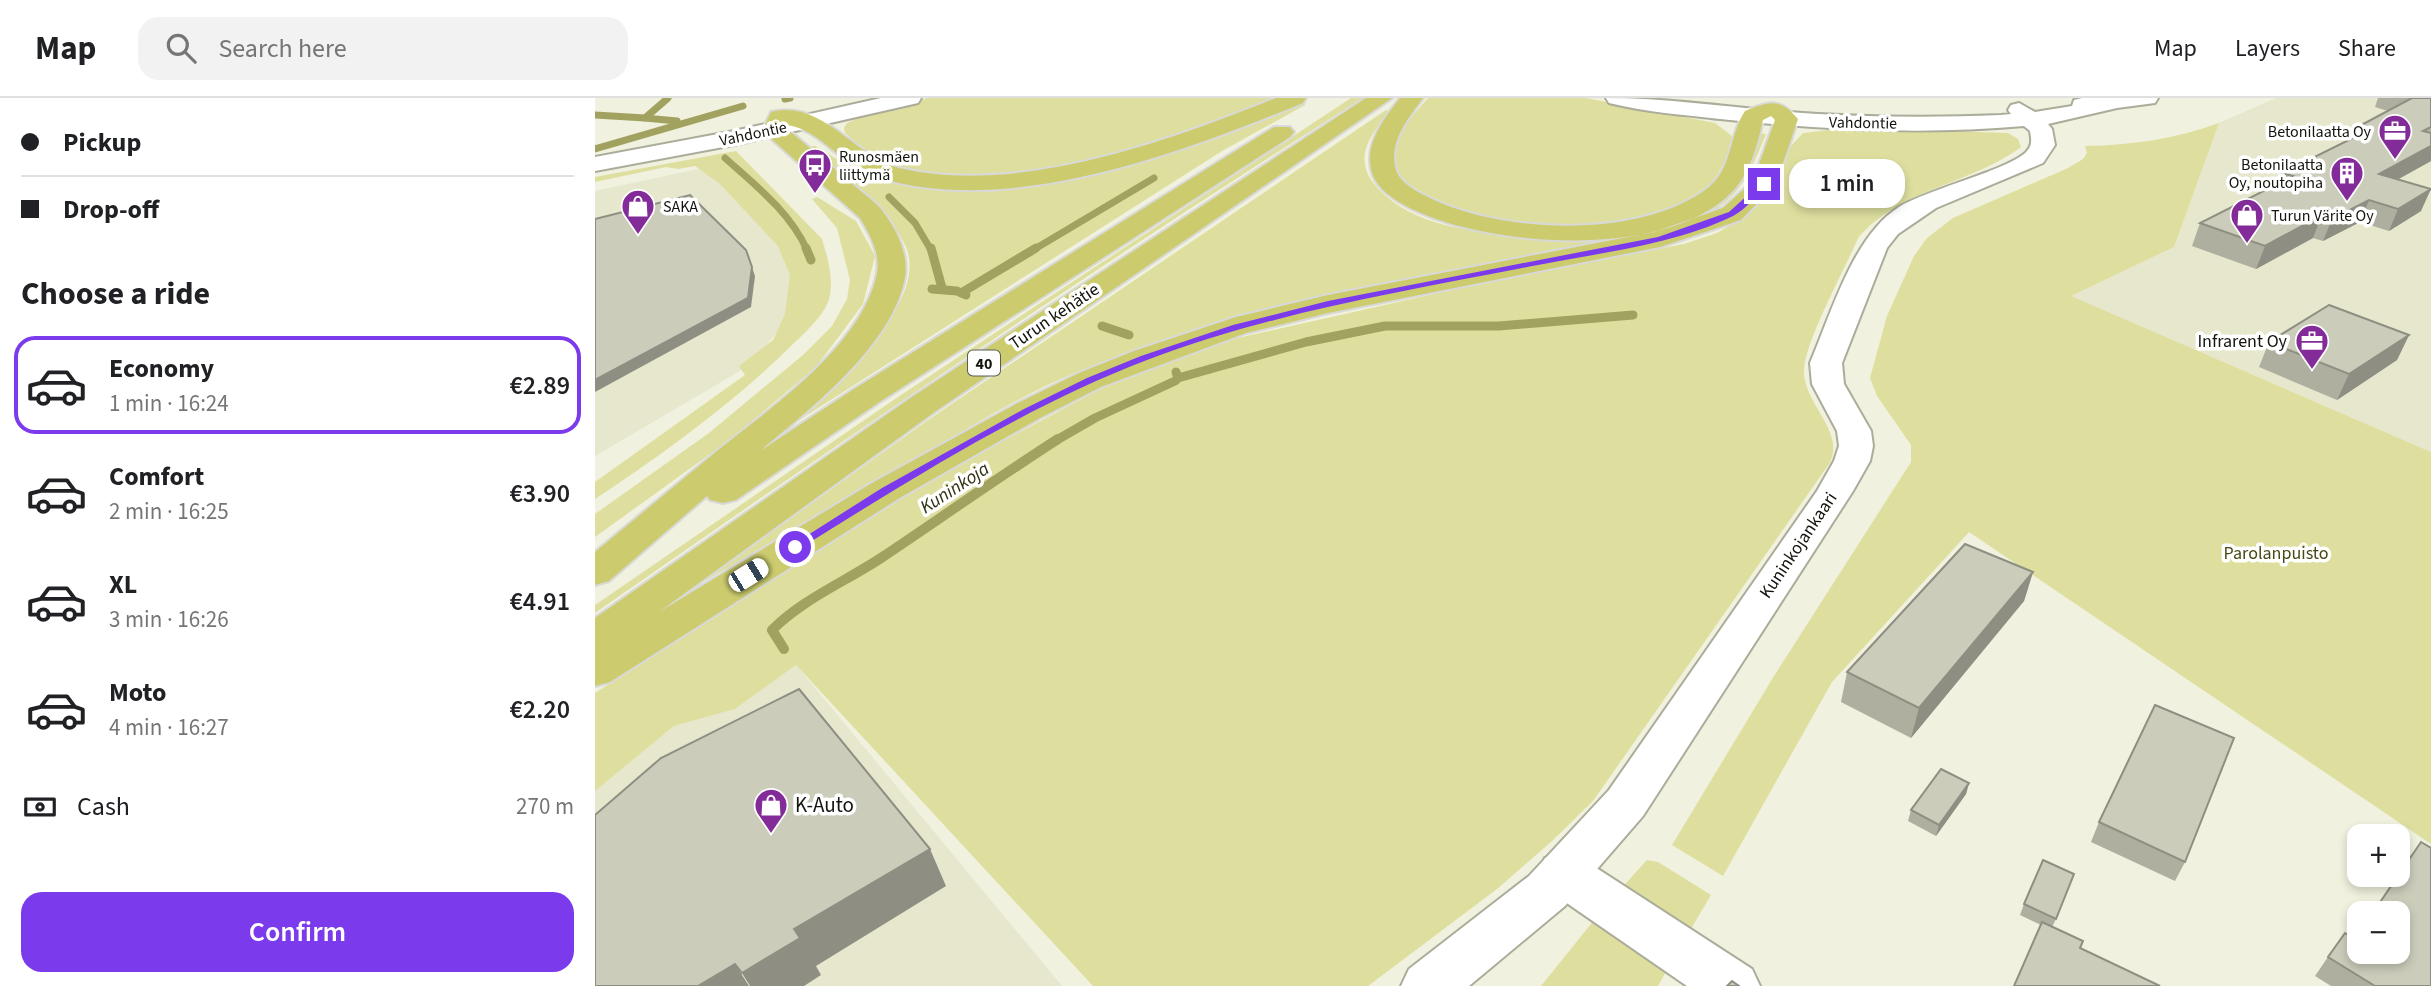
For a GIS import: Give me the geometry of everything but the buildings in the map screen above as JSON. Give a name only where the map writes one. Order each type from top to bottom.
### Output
[{"type":"highway","points":[[776,123],[808,122],[863,162],[886,172],[935,180],[986,181],[1051,175],[1130,159],[1195,139],[1294,98]]},
{"type":"highway","name":"Turun kehätie","points":[[595,578],[866,396],[1337,98]]},
{"type":"highway","name":"Turun kehätie","points":[[595,638],[924,404],[1381,98]]},
{"type":"highway","points":[[1412,98],[1386,139],[1381,154],[1383,172],[1390,183],[1420,205],[1464,221],[1549,233],[1618,230],[1643,225],[1685,212],[1704,202],[1717,193],[1731,177],[1771,114]]},
{"type":"highway","points":[[595,671],[885,491],[1028,411],[1090,380],[1236,327],[1328,304],[1660,239],[1732,214],[1764,184],[1771,114]]},
{"type":"highway","points":[[595,572],[817,384],[868,327],[891,279],[892,256],[888,242],[870,213],[776,123]]},
{"type":"street","name":"Vahdontie","points":[[595,161],[776,123],[865,98]]},
{"type":"street","name":"Vahdontie","points":[[808,122],[910,98]]},
{"type":"street","name":"Vahdontie","points":[[1616,98],[1869,123],[2078,113],[2109,104],[2147,98]]},
{"type":"street","name":"Vahdontie","points":[[1689,98],[1771,114]]},
{"type":"street","name":"Kuninkojankaari","points":[[1429,986],[1547,891],[1626,803],[1853,461],[1856,446],[1854,431],[1828,384],[1826,363],[1874,246],[1883,233],[1910,211],[2035,158],[2043,145],[2043,136],[2026,115]]},
{"type":"street","points":[[1563,873],[1732,986]]},
{"type":"shaded area","points":[[2276,98],[2431,98],[2431,452],[2070,296],[2174,247],[2219,123]]},
{"type":"shaded area","points":[[703,168],[773,230],[791,256],[791,304],[777,332],[750,365],[595,456],[595,191]]},
{"type":"shaded area","name":"K-Auto","points":[[796,665],[1062,986],[595,986],[595,791],[674,726],[735,709]]},
{"type":"green space","points":[[928,98],[1275,98],[1247,112],[1096,162],[1004,176],[940,176],[905,170],[869,155],[845,133],[847,123]]},
{"type":"green space","points":[[1351,98],[1363,98],[1072,287],[595,613],[595,605],[898,397]]},
{"type":"green space","points":[[1428,98],[1586,98],[1715,123],[1732,136],[1731,152],[1705,192],[1688,202],[1640,219],[1572,226],[1493,221],[1421,197],[1398,180],[1390,157],[1406,123]]},
{"type":"green space","points":[[1304,101],[1305,105],[1222,151],[793,424],[872,343],[904,294],[910,269],[906,247],[889,221],[864,194],[811,146],[860,173],[891,181],[922,186],[1006,186]]},
{"type":"green space","points":[[1386,110],[1391,112],[1377,127],[1365,153],[1367,172],[1372,181],[1399,206],[1434,222],[1475,231],[1519,234],[1610,229],[1687,220],[1757,133],[1766,134],[1751,168],[1735,193],[1711,212],[1695,220],[1676,228],[1451,270],[1301,302],[1154,344],[1082,370],[1003,408],[693,588],[931,418]]},
{"type":"green space","name":"Parolanpuisto","points":[[2219,123],[2174,247],[2071,296],[2431,452],[2431,844],[2410,830],[2410,824],[2401,824],[1969,532],[1832,682],[1723,876],[1672,845],[1774,676],[1911,462],[1911,445],[1877,396],[1870,378],[1887,316],[1914,256],[1927,238],[1953,218],[2068,168],[2083,159],[2087,153],[2085,146],[2154,140]]},
{"type":"green space","points":[[1846,128],[2008,133],[2018,139],[2021,147],[2001,160],[1894,208],[1875,221],[1858,238],[1811,340],[1804,369],[1805,382],[1832,440],[1833,452],[1829,464],[1593,801],[1497,889],[1368,986],[1093,986],[796,665],[735,709],[674,726],[595,791],[595,693],[920,485],[1108,385],[1233,339],[1505,278],[1684,244],[1717,233],[1748,215],[1771,192],[1787,150],[1803,133]]},
{"type":"green space","points":[[736,151],[822,239],[831,279],[828,302],[811,326],[745,388],[671,446],[595,499],[595,482],[745,375],[739,366],[773,340],[785,314],[790,275],[778,246],[720,184],[695,166],[678,169],[666,167],[595,182],[595,177]]},
{"type":"green space","points":[[817,197],[856,221],[875,256],[863,304],[816,367],[731,439],[595,537],[595,514],[709,433],[803,355],[832,326],[847,299],[850,280],[837,228],[812,199]]},
{"type":"green space","points":[[1647,860],[1658,862],[1711,895],[1682,944],[1618,892]]},
{"type":"green space","points":[[1595,919],[1673,959],[1658,986],[1541,986]]},
{"type":"waterway","name":"Kuninkoja","points":[[645,118],[668,98]]},
{"type":"waterway","points":[[785,99],[790,98]]},
{"type":"waterway","points":[[595,149],[743,106]]},
{"type":"waterway","points":[[595,115],[645,118]]},
{"type":"waterway","name":"Kuninkoja","points":[[645,118],[677,121]]},
{"type":"waterway","name":"Kuninkoja","points":[[725,158],[781,211],[806,248]]},
{"type":"waterway","points":[[1033,250],[1154,178]]},
{"type":"waterway","points":[[889,197],[915,223],[931,250]]},
{"type":"waterway","name":"Kuninkoja","points":[[806,248],[811,260]]},
{"type":"waterway","points":[[931,248],[942,288]]},
{"type":"waterway","points":[[961,293],[1036,248]]},
{"type":"waterway","name":"Kuninkoja","points":[[932,289],[961,293]]},
{"type":"waterway","name":"Kuninkoja","points":[[961,293],[966,295]]},
{"type":"waterway","points":[[1178,378],[1306,342],[1385,326],[1499,326],[1633,315]]},
{"type":"waterway","name":"Kuninkoja","points":[[1102,326],[1129,335]]},
{"type":"waterway","name":"Kuninkoja","points":[[1176,372],[1178,378]]},
{"type":"waterway","name":"Kuninkoja","points":[[1055,441],[1095,418],[1178,378]]},
{"type":"waterway","name":"Kuninkoja","points":[[784,649],[772,630],[798,608],[884,556],[1058,439]]},
{"type":"place","name":"Betonilaatta Oy","points":[[2395,161]]},
{"type":"place","name":"Runosmäen liittymä","points":[[815,195]]},
{"type":"place","name":"Betonilaatta Oy, noutopiha","points":[[2347,203]]},
{"type":"place","name":"SAKA","points":[[638,236]]},
{"type":"place","name":"Turun Värite Oy","points":[[2247,245]]},
{"type":"place","name":"Infrarent Oy","points":[[2312,371]]},
{"type":"place","name":"K-Auto","points":[[771,835]]},
{"type":"route","points":[[795,547],[885,491],[1028,411],[1090,380],[1189,341],[1328,304],[1660,239],[1732,214],[1749,201],[1764,184]]}]
